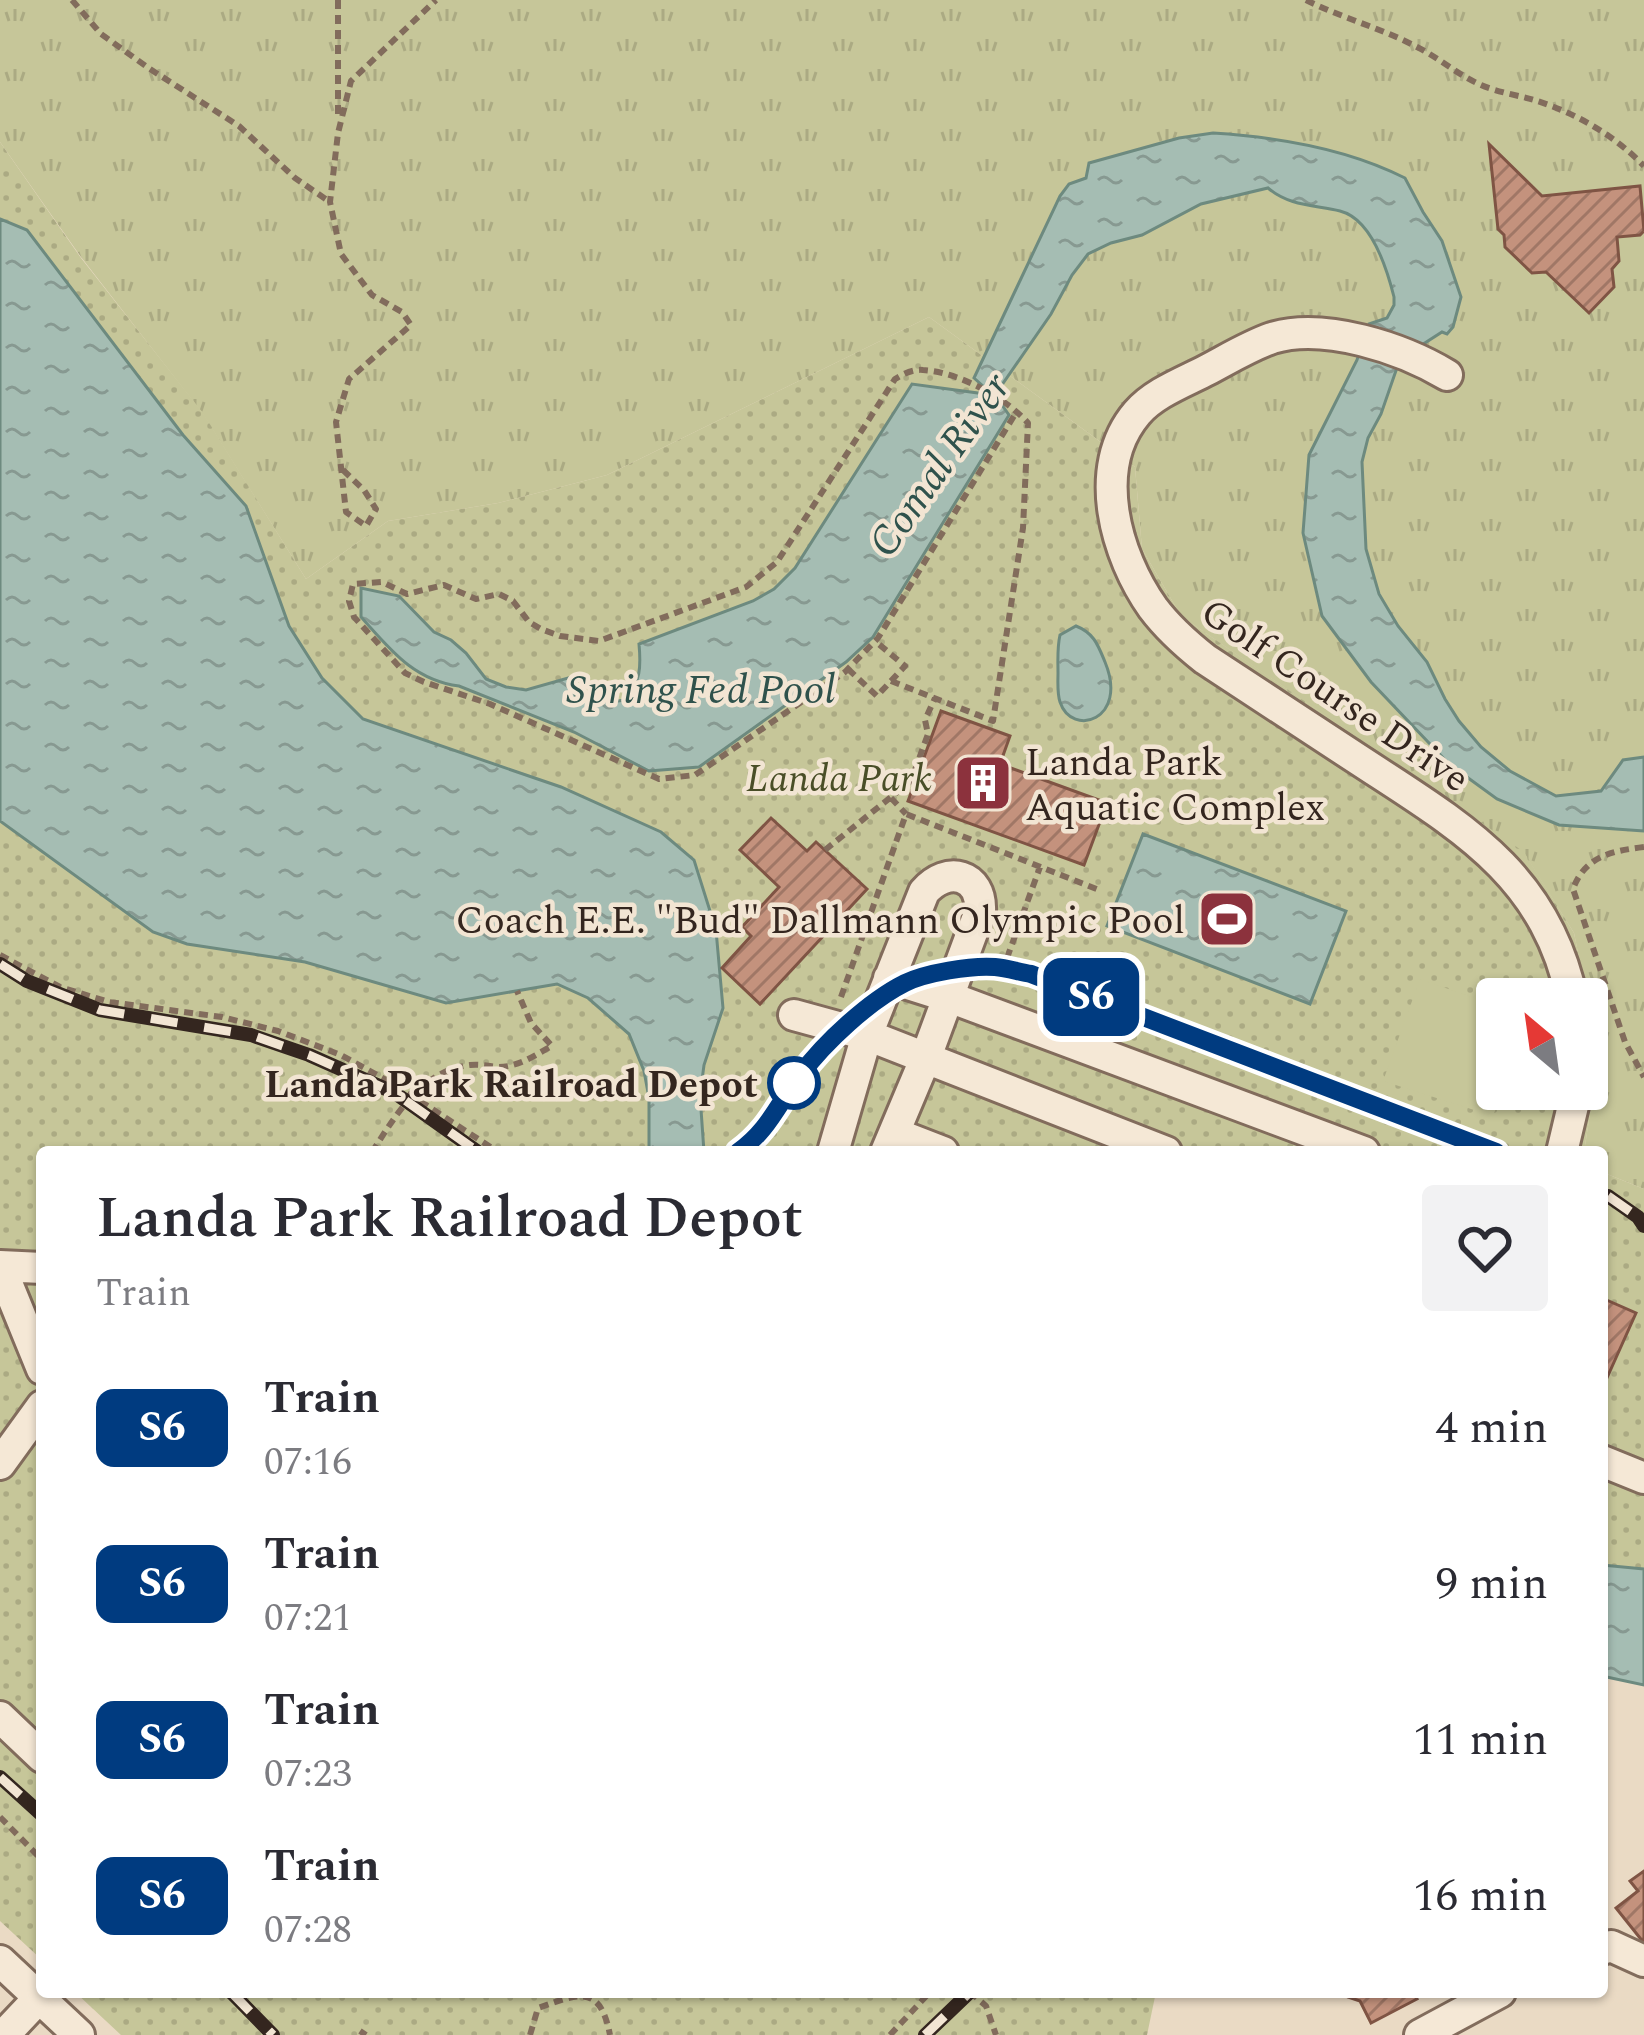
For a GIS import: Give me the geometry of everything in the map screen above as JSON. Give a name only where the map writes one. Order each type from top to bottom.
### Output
[{"type":"street","name":"Golf Course Drive","points":[[1447,375],[1413,358],[1351,338],[1324,333],[1276,337],[1141,408],[1116,451],[1115,524],[1135,579],[1179,638],[1462,827],[1501,863],[1554,939],[1566,978]]},
{"type":"street","points":[[835,1146],[867,1035],[924,892],[945,877],[962,878],[978,891],[980,911],[890,1143]]},
{"type":"street","points":[[889,978],[1348,1146]]},
{"type":"street","points":[[794,1015],[867,1035],[1151,1146]]},
{"type":"street","points":[[1563,1146],[1572,1110]]},
{"type":"street","points":[[36,1268],[0,1266],[36,1354]]},
{"type":"street","points":[[0,1464],[36,1414]]},
{"type":"street","points":[[1608,1463],[1644,1478]]},
{"type":"street","points":[[0,1717],[36,1751]]},
{"type":"street","points":[[1608,1947],[1644,1961]]},
{"type":"street","points":[[0,1961],[36,1987]]},
{"type":"street","points":[[1420,2035],[1489,1998]]},
{"type":"street","points":[[4,2035],[55,2000],[79,2035]]},
{"type":"path","points":[[71,0],[101,34],[239,126],[295,178],[330,202]]},
{"type":"path","points":[[338,0],[338,133],[330,202],[341,254],[372,295],[402,312],[411,325],[349,380],[337,422],[346,512],[366,526],[376,509],[343,470]]},
{"type":"path","points":[[338,133],[351,81],[436,0]]},
{"type":"path","points":[[1306,0],[1379,28],[1482,86],[1540,102],[1598,128],[1644,166]]},
{"type":"path","points":[[891,681],[993,722],[1023,528],[1028,423],[1016,410],[974,384],[924,370],[895,379],[777,562],[746,587],[598,641],[541,629],[499,594],[476,599],[445,585],[407,593],[382,582],[359,581],[352,584],[349,601],[354,617],[405,673],[490,704],[659,779],[695,775],[848,669],[875,640],[1016,410]]},
{"type":"path","points":[[848,669],[877,696],[905,666],[875,640]]},
{"type":"path","points":[[825,850],[911,781],[935,698]]},
{"type":"path","points":[[891,798],[906,814]]},
{"type":"path","points":[[1644,847],[1592,860],[1578,873],[1573,889],[1625,1042],[1644,1077]]},
{"type":"path","points":[[1007,958],[1040,867]]},
{"type":"path","points":[[0,955],[60,987],[109,1002],[222,1017],[278,1030],[341,1055],[489,1146]]},
{"type":"path","points":[[376,1146],[427,1082],[459,1067],[519,1064],[552,1046],[531,1023],[517,991]]},
{"type":"path","points":[[0,1817],[36,1853]]},
{"type":"path","points":[[530,2035],[538,2008],[554,1998]]},
{"type":"path","points":[[590,1998],[606,2015],[610,2035]]},
{"type":"path","points":[[890,2035],[924,1998]]},
{"type":"path","points":[[977,1998],[986,2006],[996,2035]]},
{"type":"green space","points":[[0,0],[1644,0],[1644,1189],[1608,1174],[1608,1146],[1585,1146],[1591,1110],[1608,1110],[1608,978],[1583,978],[1574,933],[1524,853],[1181,616],[1142,549],[1135,467],[929,317],[607,475],[498,503],[388,521],[306,579],[203,414],[81,257],[0,142]]},
{"type":"green space","name":"Landa Park","points":[[0,142],[81,258],[203,413],[306,579],[388,521],[498,503],[607,475],[929,317],[1135,467],[1142,549],[1181,616],[1524,852],[1574,933],[1583,978],[1476,978],[1476,1110],[1591,1110],[1585,1146],[36,1146],[36,1954],[0,1921]]},
{"type":"green space","points":[[1420,979],[1476,999],[1476,1110],[1495,1110],[1493,1116],[1383,1081]]},
{"type":"green space","points":[[1608,1174],[1644,1189],[1644,1569],[1608,1566]]},
{"type":"green space","points":[[81,1998],[1155,1998],[1147,2035],[121,2035]]},
{"type":"water","points":[[1213,133],[1311,146],[1405,178],[1442,241],[1461,297],[1447,334],[1442,332],[1400,359],[1368,438],[1362,462],[1366,549],[1379,594],[1427,662],[1459,721],[1510,771],[1556,796],[1601,791],[1623,760],[1644,757],[1644,831],[1559,825],[1497,799],[1449,764],[1371,682],[1322,616],[1303,533],[1309,455],[1357,360],[1369,324],[1387,318],[1394,297],[1376,246],[1361,224],[1340,211],[1293,202],[1268,188],[1201,204],[1142,235],[1088,254],[995,395],[1009,415],[873,637],[846,662],[699,767],[649,771],[574,732],[428,677],[404,661],[361,617],[361,588],[399,596],[434,632],[466,653],[486,679],[526,690],[568,678],[576,697],[625,700],[639,674],[639,644],[753,601],[795,568],[912,384],[993,395],[974,378],[1060,196],[1069,184],[1086,178],[1089,163]]},
{"type":"water","points":[[0,219],[27,230],[183,435],[246,506],[289,626],[322,678],[363,719],[561,787],[661,832],[694,860],[716,930],[723,1008],[704,1065],[700,1095],[704,1146],[649,1146],[649,1098],[629,1034],[588,998],[557,984],[446,1003],[305,962],[187,944],[153,932],[0,821]]},
{"type":"water","points":[[1076,626],[1095,640],[1110,682],[1104,710],[1086,720],[1066,713],[1058,695],[1060,635]]},
{"type":"water","name":"Coach E.E. \"Bud\" Dallmann Olympic Pool","points":[[1143,834],[1346,911],[1310,1004],[1107,926]]},
{"type":"water","points":[[1608,1566],[1644,1569],[1644,1685],[1608,1677]]},
{"type":"building","points":[[1489,144],[1542,196],[1640,186],[1644,231],[1617,237],[1614,287],[1589,313],[1546,272],[1532,273],[1505,247],[1498,229]]},
{"type":"building","name":"Landa Park Aquatic Complex","points":[[941,711],[1010,736],[1000,764],[1107,803],[1084,865],[908,801]]},
{"type":"building","points":[[771,818],[807,851],[816,842],[867,889],[760,1004],[722,968],[751,936],[742,927],[779,887],[740,850]]},
{"type":"building","points":[[1608,1301],[1636,1313],[1608,1376]]},
{"type":"building","points":[[1644,1871],[1644,1943],[1616,1908],[1638,1891],[1630,1881]]},
{"type":"building","points":[[1351,1998],[1417,1999],[1371,2023],[1360,2001]]},
{"type":"railway","points":[[0,964],[27,981],[100,1010],[251,1035],[309,1055],[395,1093],[470,1146]]},
{"type":"railway","points":[[746,1146],[818,1053],[881,997],[919,978],[984,967],[1031,974],[1480,1146]]},
{"type":"railway","points":[[1608,1196],[1644,1226]]},
{"type":"railway","points":[[0,1777],[36,1810]]},
{"type":"railway","points":[[237,1998],[273,2035]]},
{"type":"railway","points":[[925,2035],[964,1998]]},
{"type":"train","name":"S6","points":[[746,1146],[779,1110],[818,1054],[880,1000],[907,982],[993,966],[1031,974],[1480,1146]]},
{"type":"place","name":"Landa Park Aquatic Complex","points":[[983,783]]},
{"type":"place","name":"Coach E.E. \"Bud\" Dallmann Olympic Pool","points":[[1227,919]]},
{"type":"place","name":"Landa Park Railroad Depot","points":[[794,1083]]},
{"type":"water label","name":"Comal River","points":[[938,464]]},
{"type":"water label","name":"Spring Fed Pool","points":[[701,688]]}]
